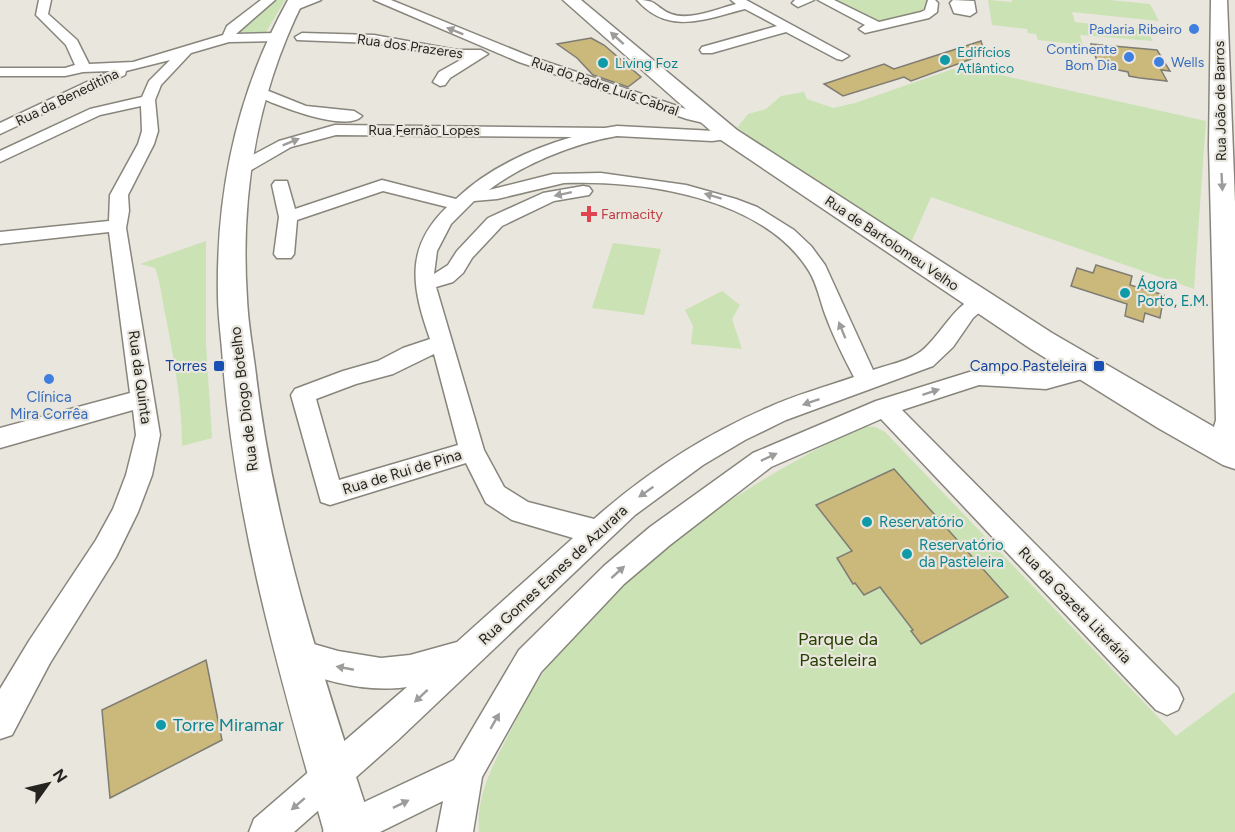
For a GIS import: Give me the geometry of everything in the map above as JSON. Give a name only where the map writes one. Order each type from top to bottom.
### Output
[{"type":"street","points":[[45,0],[42,15],[70,38],[79,51],[83,68]]},
{"type":"street","points":[[228,38],[232,29],[269,0]]},
{"type":"street","points":[[294,4],[315,0]]},
{"type":"street","name":"Rua do Padre Luís Cabral","points":[[380,0],[502,50],[618,92],[708,119]]},
{"type":"street","points":[[643,0],[667,17],[687,20],[742,2],[842,56]]},
{"type":"street","points":[[824,0],[879,27]]},
{"type":"street","name":"Rua João de Barros","points":[[1219,0],[1227,129],[1233,384],[1233,420],[1228,452]]},
{"type":"street","name":"Rua de Bartolomeu Velho","points":[[575,2],[729,135],[980,303],[1085,370],[1228,452]]},
{"type":"street","points":[[865,29],[925,15],[931,12],[931,2],[959,2]]},
{"type":"street","name":"Rua de Diogo Botelho","points":[[294,4],[277,37],[256,90],[240,169],[232,226],[232,291],[249,454],[296,654],[346,831]]},
{"type":"street","points":[[707,50],[788,27]]},
{"type":"street","points":[[0,87],[83,68],[134,66],[228,38],[277,37]]},
{"type":"street","name":"Rua dos Prazeres","points":[[302,37],[374,39],[457,54],[481,54]]},
{"type":"street","points":[[440,82],[444,75],[481,54],[502,50]]},
{"type":"street","points":[[0,157],[95,112],[148,100],[154,84],[185,52]]},
{"type":"street","name":"Rua da Beneditina","points":[[0,129],[134,66]]},
{"type":"street","points":[[0,72],[65,72]]},
{"type":"street","name":"Rua Fernão Lopes","points":[[256,90],[293,108],[325,115],[600,120],[611,132]]},
{"type":"street","name":"Rua da Quinta","points":[[0,723],[127,509],[145,461],[148,435],[122,249],[117,228],[120,212],[119,195],[138,163],[150,131],[148,100]]},
{"type":"street","name":"Rua Fernão Lopes","points":[[240,169],[285,144],[335,130],[729,135]]},
{"type":"street","name":"Rua de Rui de Pina","points":[[596,532],[521,512],[495,495],[472,451],[435,324],[425,284],[424,267],[427,250],[435,233],[465,200],[493,178],[540,153],[611,132]]},
{"type":"street","points":[[288,217],[382,185],[465,200],[547,180],[587,177],[710,194],[735,203],[768,221],[804,252],[819,272],[849,349],[868,382]]},
{"type":"street","points":[[281,185],[288,217],[284,254]]},
{"type":"street","points":[[425,284],[446,277],[456,269],[465,255],[495,222],[531,204],[575,192],[663,186]]},
{"type":"street","points":[[0,238],[103,226],[117,228]]},
{"type":"street","name":"Rua Gomes Eanes de Azurara","points":[[330,776],[464,656],[596,532],[644,494],[694,458],[736,433],[778,413],[925,360],[945,342],[966,313],[980,303]]},
{"type":"street","name":"Rua de Rui de Pina","points":[[442,343],[411,354],[386,368],[351,377],[303,395],[330,494],[472,451]]},
{"type":"street","points":[[455,832],[466,772],[530,661],[614,575],[660,536],[762,460],[884,407],[979,377],[1046,380],[1085,370]]},
{"type":"street","points":[[0,438],[143,398]]},
{"type":"street","name":"Rua da Gazeta Literária","points":[[884,407],[1167,699]]},
{"type":"street","name":"Rua Gomes Eanes de Azurara","points":[[296,654],[333,666],[371,673],[408,671],[464,656]]},
{"type":"street","points":[[346,831],[466,772]]},
{"type":"street","points":[[267,832],[330,776]]},
{"type":"green space","points":[[275,0],[285,0],[266,32],[240,32],[243,27]]},
{"type":"green space","points":[[829,0],[927,0],[927,11],[880,24]]},
{"type":"green space","points":[[988,0],[1012,2],[1012,0],[1109,0],[1150,4],[1159,21],[1072,12],[1075,22],[1147,30],[1153,41],[1080,35],[1083,45],[1038,40],[1036,34],[1028,33],[1027,29],[992,25]]},
{"type":"green space","points":[[953,69],[970,73],[991,73],[1206,121],[1194,289],[931,197],[910,245],[737,128],[748,114],[766,109],[781,96],[804,92],[807,99],[833,108],[855,103]]},
{"type":"green space","points":[[206,241],[206,344],[212,438],[182,446],[177,381],[159,280],[155,268],[140,264]]},
{"type":"green space","points":[[613,243],[661,249],[644,315],[592,308]]},
{"type":"green space","points":[[722,291],[740,305],[732,319],[742,349],[691,344],[693,326],[685,310]]},
{"type":"green space","name":"Parque da Pasteleira","points":[[864,426],[875,427],[885,432],[1176,736],[1235,692],[1235,832],[479,832],[480,805],[497,757],[541,676],[570,639],[629,580],[691,529],[791,463]]},
{"type":"building","name":"Living Foz","points":[[591,38],[604,45],[641,77],[628,87],[593,75],[577,58],[557,44]]},
{"type":"building","name":"Edifícios Atlântico","points":[[981,41],[985,54],[911,81],[904,77],[843,96],[824,84],[884,64],[894,69]]},
{"type":"building","name":"Continente Bom Dia","points":[[1091,44],[1157,50],[1170,71],[1161,70],[1167,81],[1129,76],[1128,72],[1099,66]]},
{"type":"building","name":"Ágora Porto, E.M.","points":[[1096,265],[1132,276],[1130,285],[1164,295],[1160,318],[1145,313],[1143,322],[1125,316],[1127,304],[1071,286],[1077,268],[1093,273]]},
{"type":"building","name":"Reservatório da Pasteleira","points":[[894,469],[1008,597],[921,644],[880,587],[864,595],[855,583],[853,584],[837,558],[852,551],[816,505]]},
{"type":"building","name":"Torre Miramar","points":[[206,660],[222,740],[110,798],[102,710]]},
{"type":"place","name":"Padaria Ribeiro","points":[[1194,29]]},
{"type":"place","name":"Continente Bom Dia","points":[[1129,57]]},
{"type":"place","name":"Edifícios Atlântico","points":[[945,60]]},
{"type":"place","name":"Wells","points":[[1159,62]]},
{"type":"place","name":"Living Foz","points":[[603,63]]},
{"type":"place","name":"Farmacity","points":[[589,214]]},
{"type":"place","name":"Ágora Porto, E.M.","points":[[1125,293]]},
{"type":"place","name":"Torres","points":[[219,366]]},
{"type":"place","name":"Campo Pasteleira","points":[[1099,366]]},
{"type":"place","name":"Clínica Mira Corrêa","points":[[49,379]]},
{"type":"place","name":"Reservatório","points":[[867,522]]},
{"type":"place","name":"Reservatório da Pasteleira","points":[[907,554]]},
{"type":"place","name":"Torre Miramar","points":[[161,725]]}]
